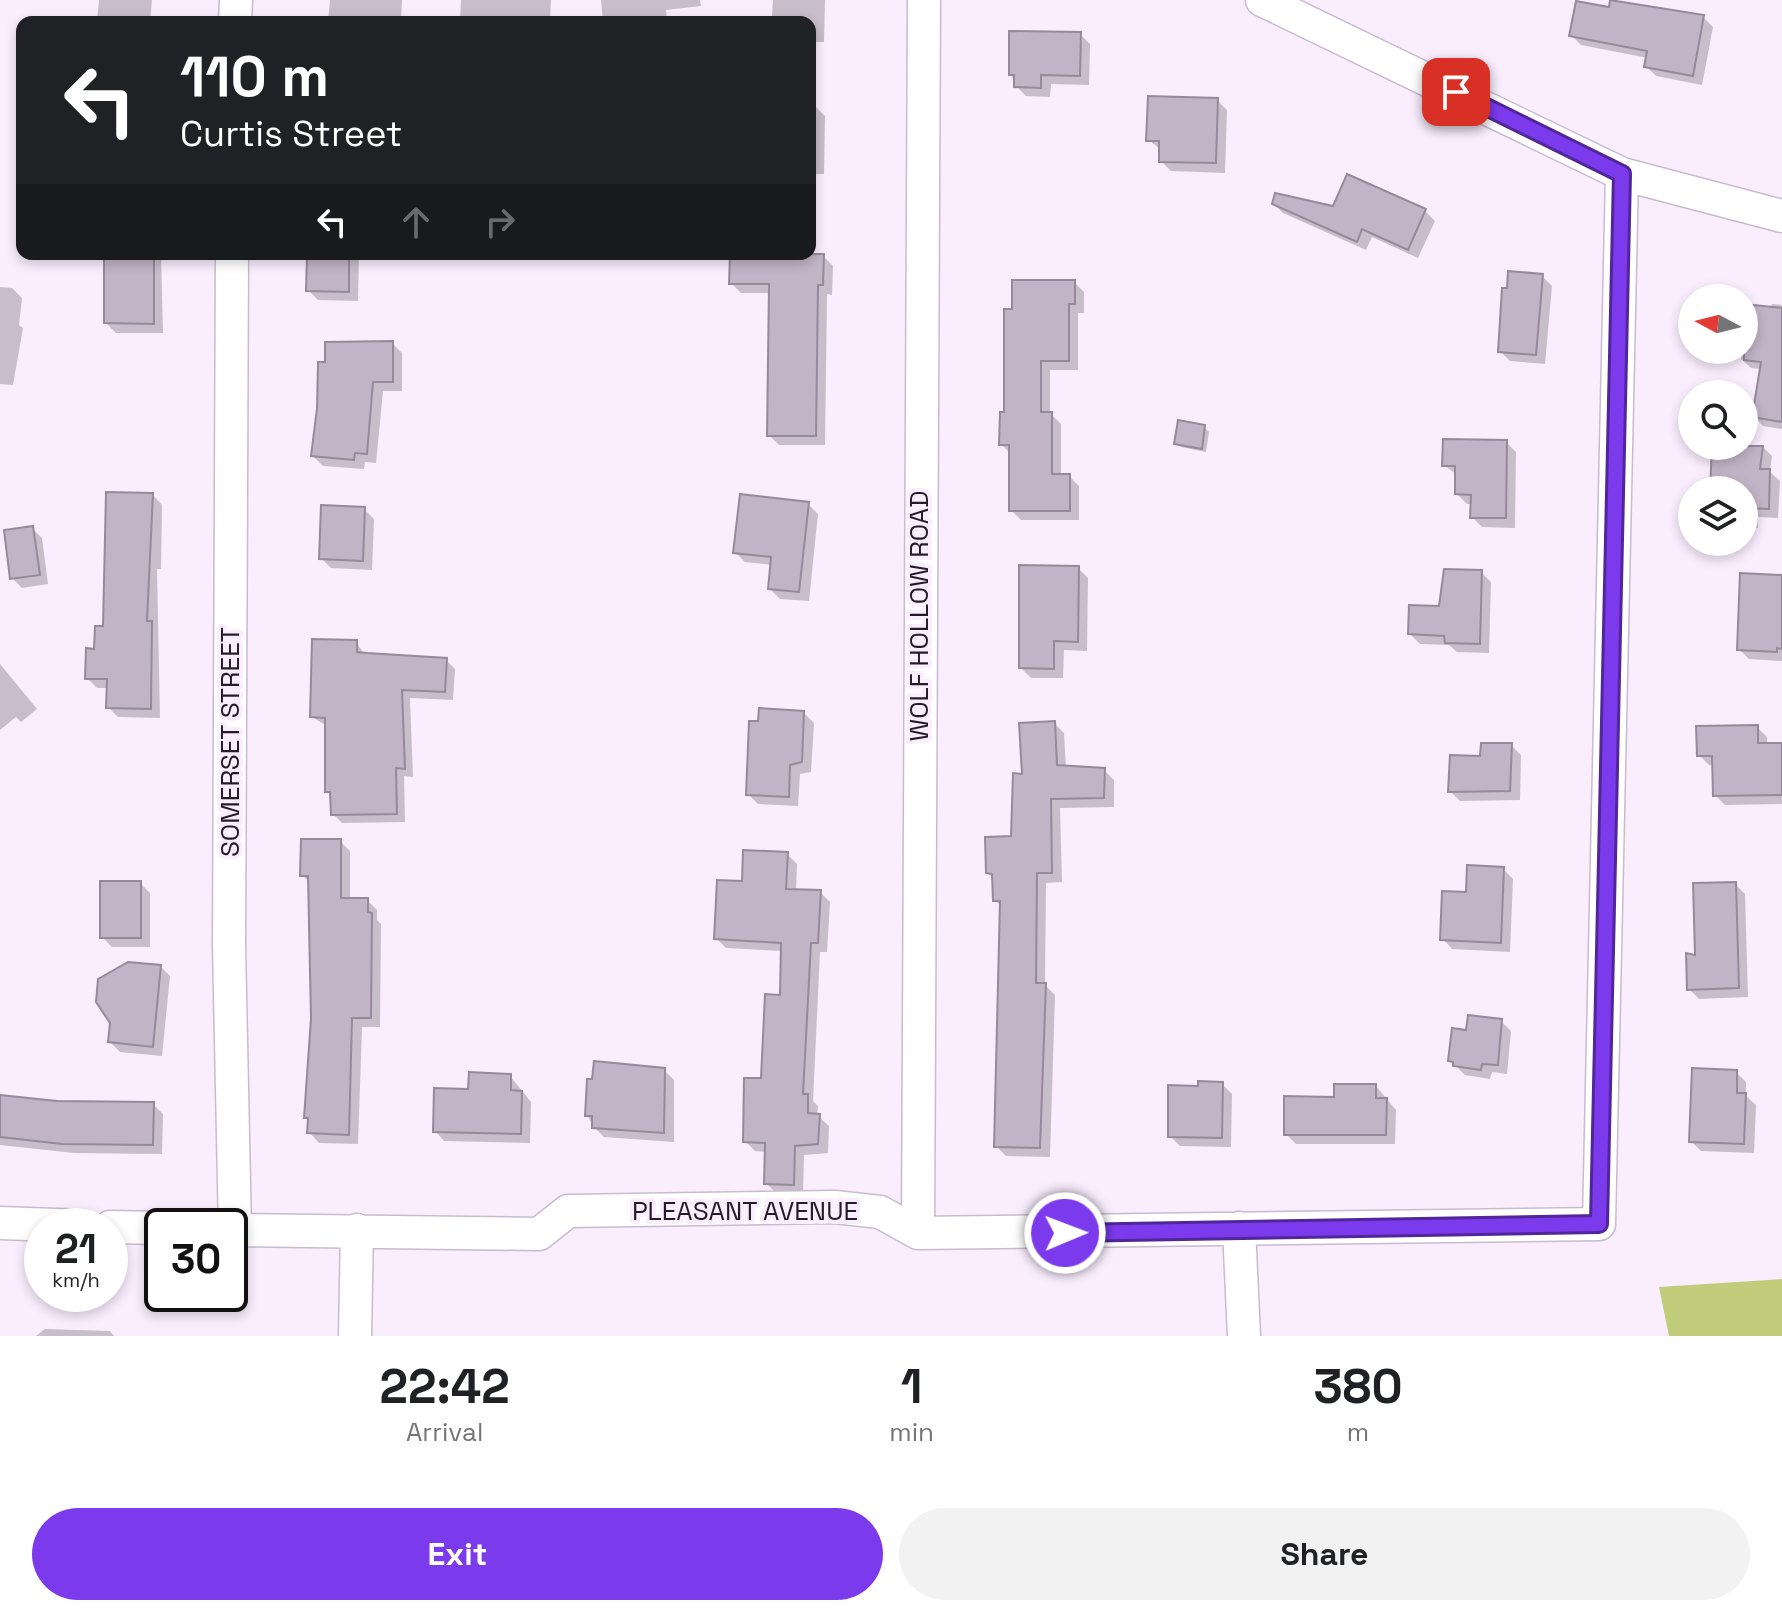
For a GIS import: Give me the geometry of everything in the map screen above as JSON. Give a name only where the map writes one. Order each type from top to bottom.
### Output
[{"type":"street","name":"WOLF HOLLOW ROAD","points":[[918,1233],[924,0]]},
{"type":"street","points":[[1262,0],[1622,174],[1782,216]]},
{"type":"street","name":"PLEASANT AVENUE","points":[[248,1230],[539,1234],[568,1211],[835,1207],[880,1212],[918,1233],[1599,1224],[1622,174]]},
{"type":"street","name":"SOMERSET STREET","points":[[232,260],[229,946],[232,1208]]},
{"type":"street","points":[[0,1223],[24,1224]]},
{"type":"street","points":[[1239,1228],[1244,1336]]},
{"type":"street","points":[[355,1336],[357,1230]]},
{"type":"green space","points":[[1782,1279],[1782,1336],[1669,1336],[1659,1287]]},
{"type":"building","points":[[1610,0],[1704,15],[1693,76],[1644,67],[1647,51],[1569,36],[1576,1],[1609,7]]},
{"type":"building","points":[[1009,31],[1081,32],[1080,76],[1041,75],[1041,88],[1014,87],[1014,75],[1009,75]]},
{"type":"building","points":[[1148,96],[1218,98],[1216,163],[1159,162],[1159,141],[1146,141]]},
{"type":"building","points":[[1347,174],[1426,209],[1408,250],[1362,229],[1357,242],[1272,204],[1275,193],[1333,206]]},
{"type":"building","points":[[816,254],[824,254],[823,285],[818,285],[816,436],[767,436],[769,284],[729,284],[730,260],[816,260]]},
{"type":"building","points":[[104,260],[154,260],[154,324],[104,323]]},
{"type":"building","points":[[307,260],[349,260],[349,292],[306,291]]},
{"type":"building","points":[[1508,271],[1543,274],[1536,355],[1498,352],[1502,288],[1507,288]]},
{"type":"building","points":[[1012,280],[1075,280],[1075,304],[1069,304],[1069,361],[1041,361],[1041,412],[1052,412],[1052,474],[1070,474],[1070,511],[1009,511],[1009,445],[999,445],[1000,412],[1004,412],[1004,309],[1012,309]]},
{"type":"building","points":[[1758,305],[1782,308],[1782,422],[1758,418],[1761,362],[1758,362]]},
{"type":"building","points":[[393,341],[393,382],[373,382],[367,454],[355,453],[354,460],[311,456],[317,408],[318,362],[325,362],[325,342]]},
{"type":"building","points":[[1178,420],[1205,425],[1202,449],[1174,444]]},
{"type":"building","points":[[1443,439],[1507,440],[1506,518],[1470,518],[1471,495],[1455,494],[1455,466],[1442,466]]},
{"type":"building","points":[[1758,446],[1763,446],[1760,469],[1770,469],[1769,509],[1758,509],[1758,476],[1711,476],[1711,460],[1758,460]]},
{"type":"building","points":[[106,492],[153,493],[147,621],[152,621],[151,709],[106,708],[107,679],[85,679],[86,648],[94,649],[95,626],[103,626]]},
{"type":"building","points":[[740,494],[809,502],[799,592],[768,589],[771,557],[733,553]]},
{"type":"building","points":[[321,505],[365,507],[363,561],[319,559]]},
{"type":"building","points":[[33,526],[40,575],[10,579],[4,530]]},
{"type":"building","points":[[1019,565],[1079,566],[1078,642],[1054,641],[1054,669],[1019,668]]},
{"type":"building","points":[[1444,569],[1482,570],[1480,644],[1445,643],[1444,636],[1408,634],[1409,605],[1439,606]]},
{"type":"building","points":[[1740,573],[1782,575],[1782,649],[1777,648],[1777,652],[1737,650]]},
{"type":"building","points":[[312,639],[357,640],[357,652],[447,658],[445,692],[402,690],[405,769],[396,768],[397,814],[331,815],[330,792],[325,792],[325,718],[310,717]]},
{"type":"building","points":[[759,708],[804,711],[802,762],[790,765],[789,797],[746,795],[749,721],[758,721]]},
{"type":"building","points":[[1055,721],[1057,765],[1105,768],[1104,798],[1051,799],[1052,873],[1037,873],[1036,983],[1046,983],[1040,1148],[994,1147],[1000,901],[993,901],[992,874],[986,873],[985,837],[1011,836],[1013,773],[1022,774],[1019,723]]},
{"type":"building","points":[[1758,725],[1758,743],[1782,743],[1782,795],[1713,796],[1712,756],[1697,756],[1696,726]]},
{"type":"building","points":[[1481,743],[1512,743],[1510,791],[1448,792],[1450,755],[1480,756]]},
{"type":"building","points":[[301,839],[341,839],[341,898],[368,898],[368,912],[372,913],[371,1018],[352,1018],[349,1135],[307,1133],[308,1118],[304,1118],[311,1018],[308,876],[300,876]]},
{"type":"building","points":[[743,850],[788,852],[786,889],[821,890],[818,943],[811,943],[803,1094],[808,1094],[808,1113],[820,1114],[818,1144],[795,1146],[794,1185],[764,1184],[765,1143],[743,1142],[744,1078],[761,1078],[765,994],[780,995],[781,943],[714,939],[717,880],[742,881]]},
{"type":"building","points":[[1467,865],[1504,867],[1501,943],[1440,940],[1442,891],[1466,892]]},
{"type":"building","points":[[100,881],[141,881],[141,938],[100,938]]},
{"type":"building","points":[[1736,882],[1739,988],[1687,990],[1686,953],[1695,955],[1693,883]]},
{"type":"building","points":[[128,962],[161,965],[153,1047],[108,1042],[110,1023],[96,1002],[98,979]]},
{"type":"building","points":[[1468,1015],[1502,1019],[1498,1065],[1482,1064],[1481,1070],[1453,1066],[1453,1062],[1448,1061],[1452,1028],[1466,1030]]},
{"type":"building","points":[[594,1061],[665,1068],[664,1133],[592,1128],[592,1116],[585,1116],[587,1079],[592,1079]]},
{"type":"building","points":[[1692,1068],[1737,1070],[1737,1093],[1746,1093],[1744,1144],[1689,1142]]},
{"type":"building","points":[[469,1072],[511,1074],[511,1090],[522,1091],[521,1134],[433,1132],[434,1088],[468,1089]]},
{"type":"building","points":[[1198,1081],[1223,1082],[1222,1138],[1168,1137],[1168,1085],[1198,1086]]},
{"type":"building","points":[[1334,1084],[1376,1084],[1376,1098],[1387,1098],[1386,1135],[1284,1135],[1284,1096],[1334,1097]]},
{"type":"building","points":[[0,1095],[57,1101],[154,1102],[153,1145],[62,1144],[0,1137]]},
{"type":"route","points":[[1065,1233],[1350,1225],[1599,1224],[1622,174],[1456,92]]}]
